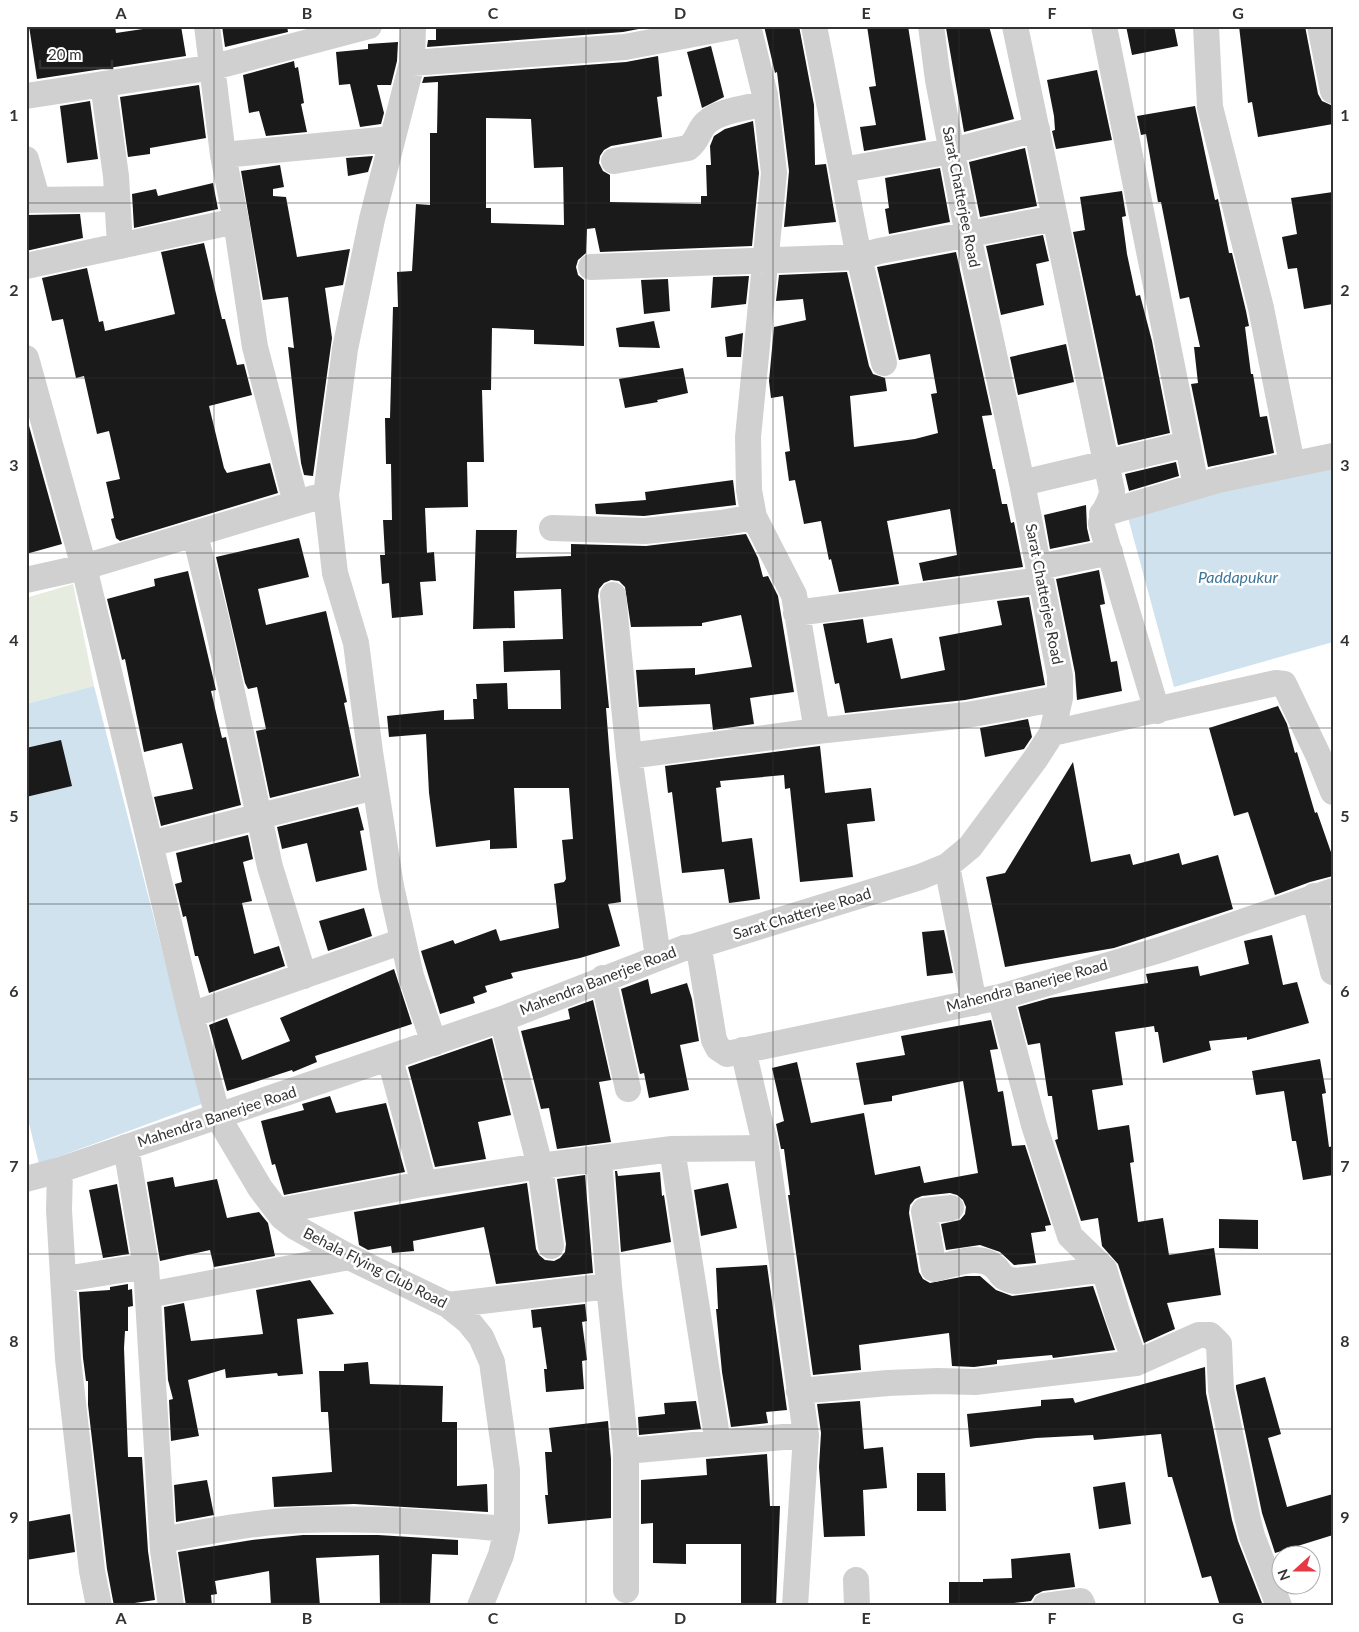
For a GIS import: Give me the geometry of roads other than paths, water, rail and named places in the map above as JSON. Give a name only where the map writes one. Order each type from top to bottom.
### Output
[{"type":"street","points":[[207,26],[214,67],[223,155],[236,221],[255,347],[296,503]]},
{"type":"street","points":[[26,96],[214,67],[369,26]]},
{"type":"street","points":[[413,26],[412,63],[392,139],[345,349],[326,495],[335,573],[356,643],[375,787],[391,886],[411,976],[434,1043]]},
{"type":"street","points":[[412,63],[625,47],[736,26]]},
{"type":"street","points":[[748,26],[766,103],[774,173],[748,437],[749,490],[754,517],[790,585],[817,731]]},
{"type":"street","points":[[814,26],[859,257],[884,363]]},
{"type":"street","name":"Sarat Chatterjee Road","points":[[693,948],[920,877],[947,866],[970,847],[1052,733],[1060,698],[1060,676],[1022,483],[968,235],[938,80],[930,26]]},
{"type":"street","points":[[1014,26],[1106,464],[1111,497],[1102,514],[1101,524],[1157,710]]},
{"type":"street","points":[[1104,26],[1196,486]]},
{"type":"street","points":[[1206,26],[1210,107],[1261,308],[1292,464]]},
{"type":"street","points":[[1321,26],[1333,91]]},
{"type":"street","points":[[103,84],[116,176],[120,246]]},
{"type":"street","points":[[614,161],[688,148],[696,142],[705,124],[716,117],[766,103]]},
{"type":"street","points":[[842,170],[952,151],[1037,130]]},
{"type":"street","points":[[223,155],[392,139]]},
{"type":"street","points":[[26,159],[32,199],[116,199]]},
{"type":"street","points":[[591,267],[765,259],[832,260],[859,257],[1055,218]]},
{"type":"street","points":[[26,266],[236,221]]},
{"type":"street","name":"Behala Flying Club Road","points":[[26,358],[84,567],[191,1015],[218,1117],[260,1188],[278,1211],[294,1227],[349,1258],[448,1305],[468,1321],[481,1337],[492,1362],[496,1379],[506,1470],[507,1529],[501,1555],[480,1606]]},
{"type":"street","points":[[1022,483],[1187,444]]},
{"type":"street","points":[[1102,514],[1196,486],[1333,456]]},
{"type":"street","points":[[26,580],[84,567],[326,495]]},
{"type":"street","points":[[552,528],[644,530],[721,523],[754,517]]},
{"type":"street","points":[[195,535],[270,867],[304,976]]},
{"type":"street","points":[[796,612],[1040,573],[1110,552]]},
{"type":"street","points":[[613,594],[629,756],[658,957]]},
{"type":"street","points":[[1052,733],[1276,683],[1284,684],[1326,755],[1333,792]]},
{"type":"street","points":[[629,756],[817,731],[967,714],[1060,698]]},
{"type":"street","points":[[150,844],[375,787]]},
{"type":"street","points":[[947,866],[974,1003]]},
{"type":"street","points":[[1324,894],[1333,972]]},
{"type":"street","name":"Mahendra Banerjee Road","points":[[26,1178],[60,1170],[390,1059],[502,1019],[684,948],[693,948],[700,955],[714,1040],[718,1048],[727,1054],[1000,997],[1164,949],[1324,894]]},
{"type":"street","points":[[191,1015],[403,941]]},
{"type":"street","points":[[603,978],[628,1089]]},
{"type":"street","points":[[1000,997],[1034,1125],[1070,1236],[1104,1269],[1119,1319],[1136,1362]]},
{"type":"street","points":[[502,1019],[540,1166],[551,1246]]},
{"type":"street","points":[[743,1050],[766,1148],[806,1435],[795,1606]]},
{"type":"street","points":[[390,1059],[424,1184]]},
{"type":"street","points":[[126,1147],[146,1266],[163,1540],[171,1606]]},
{"type":"street","points":[[278,1211],[424,1184],[599,1158],[672,1149],[766,1148]]},
{"type":"street","points":[[672,1149],[718,1443]]},
{"type":"street","points":[[599,1158],[609,1286],[626,1451],[626,1590]]},
{"type":"street","points":[[60,1170],[59,1210],[65,1279],[68,1359],[92,1571],[99,1606]]},
{"type":"street","points":[[951,1208],[924,1212],[934,1269],[976,1258],[992,1264],[1004,1278],[1015,1281],[1104,1269]]},
{"type":"street","points":[[148,1295],[349,1258]]},
{"type":"street","points":[[65,1279],[146,1266]]},
{"type":"street","points":[[448,1305],[609,1286]]},
{"type":"street","points":[[799,1392],[904,1382],[975,1382],[1136,1362],[1199,1335],[1210,1335],[1219,1344],[1221,1390],[1252,1536],[1279,1606]]},
{"type":"street","points":[[626,1451],[806,1435]]},
{"type":"street","points":[[163,1540],[214,1530],[300,1520],[421,1521],[507,1529]]},
{"type":"street","points":[[856,1580],[857,1606]]},
{"type":"street","points":[[1045,1606],[1081,1601],[1083,1606]]},
{"type":"water","name":"Paddapukur","points":[[1333,462],[1333,642],[1174,687],[1127,514]]},
{"type":"water","points":[[94,686],[202,1104],[39,1164],[26,1111],[26,704]]}]
